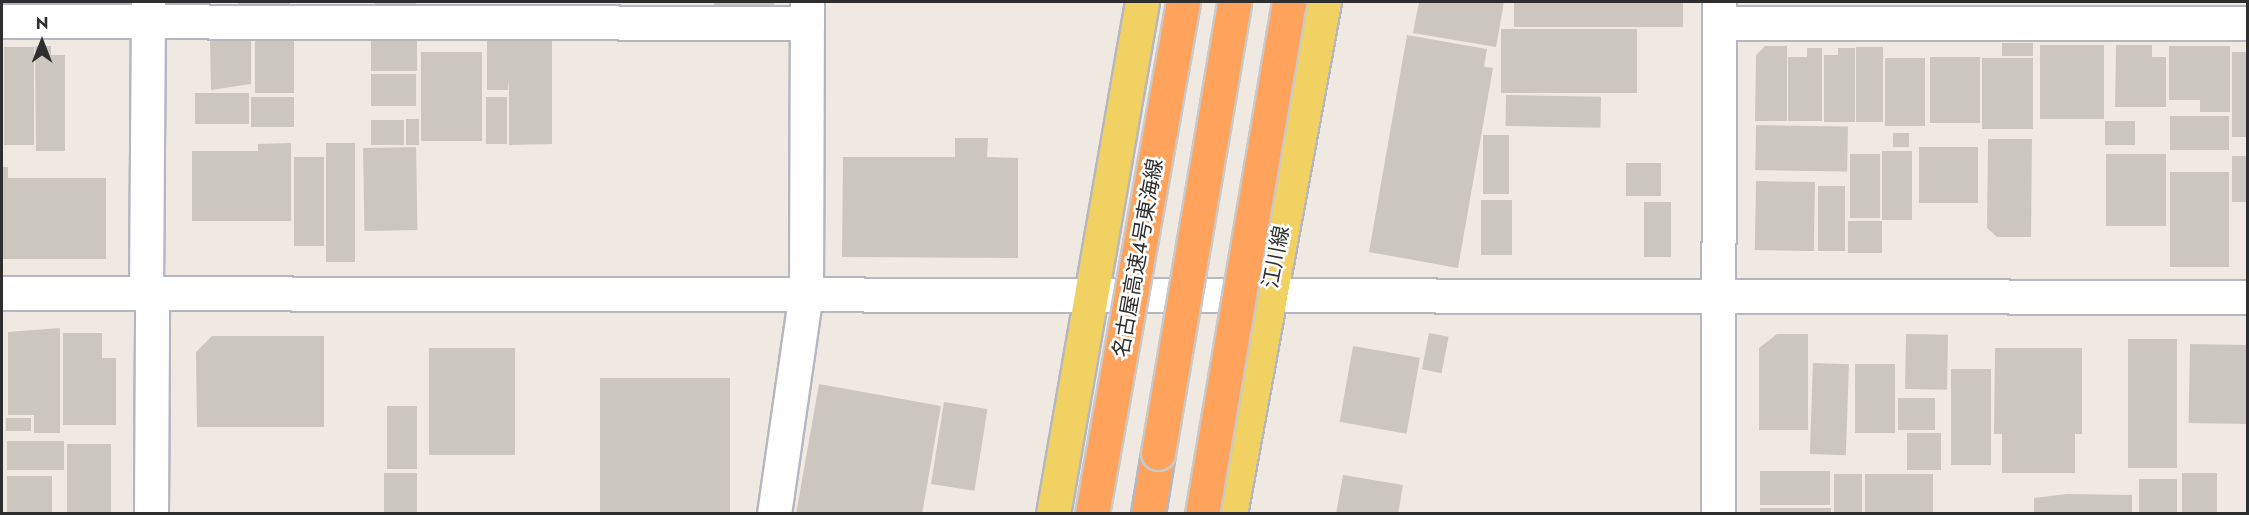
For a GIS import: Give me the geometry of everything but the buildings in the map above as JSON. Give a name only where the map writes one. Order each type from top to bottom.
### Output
[{"type":"highway","name":"名古屋高速4号東海線","points":[[1092,513],[1183,2]]},
{"type":"highway","points":[[1148,513],[1234,2]]},
{"type":"highway","points":[[1202,513],[1289,2]]},
{"type":"main road","points":[[1053,513],[1142,2]]},
{"type":"main road","name":"江川線","points":[[1230,513],[1268,295],[1324,2]]},
{"type":"street","points":[[148,11],[151,513]]},
{"type":"street","points":[[2,21],[148,11],[807,12],[806,292],[774,513]]},
{"type":"street","points":[[1718,513],[1719,12],[2247,23]]},
{"type":"street","points":[[2,293],[806,292],[1089,296],[1718,294],[2247,297]]}]
